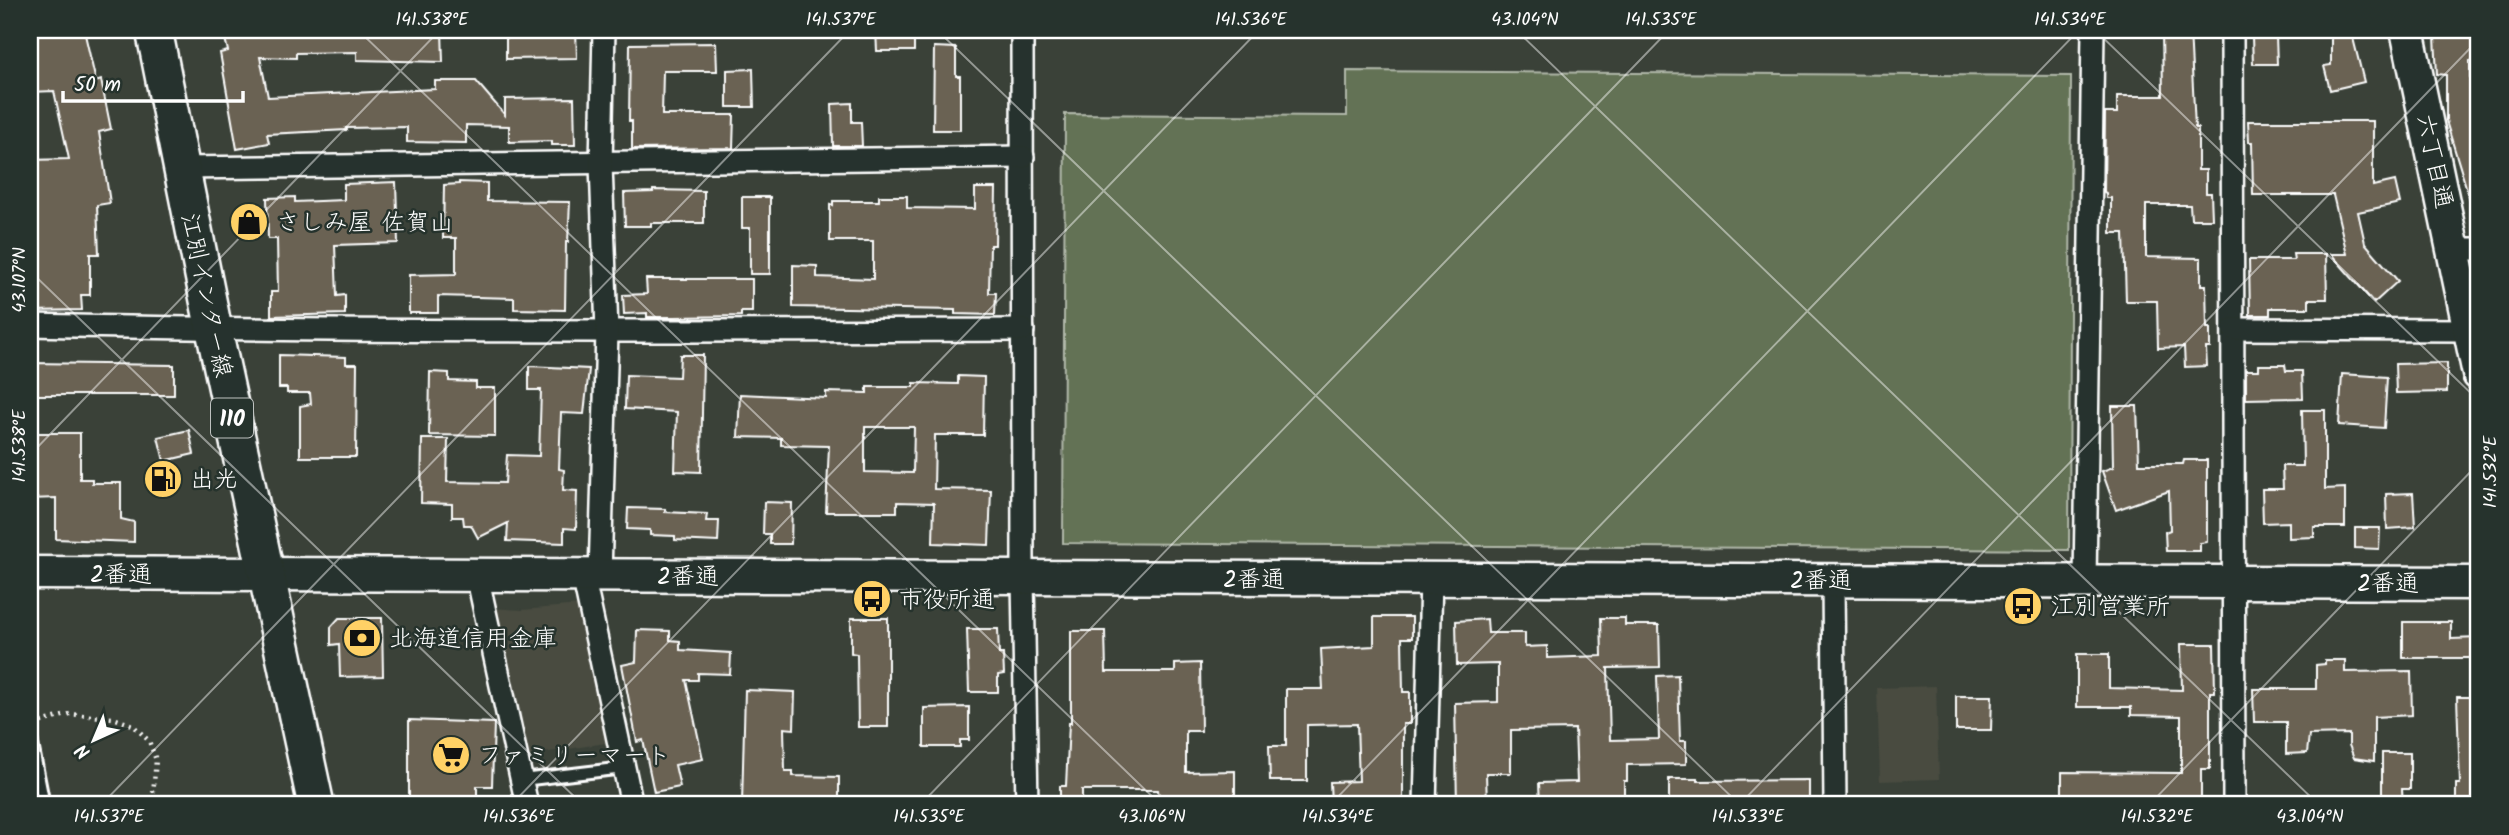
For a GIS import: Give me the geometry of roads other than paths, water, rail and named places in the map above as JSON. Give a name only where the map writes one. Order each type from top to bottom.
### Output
[{"type":"main road","name":"江別インター線","points":[[154,30],[265,574],[316,805]]},
{"type":"street","points":[[604,30],[601,164],[607,332],[591,575],[632,805]]},
{"type":"street","points":[[1022,30],[1023,578],[1027,805]]},
{"type":"street","points":[[2085,582],[2093,30]]},
{"type":"street","points":[[2232,30],[2234,805]]},
{"type":"street","name":"六丁目通","points":[[2407,30],[2466,249],[2469,330],[2479,374]]},
{"type":"street","points":[[181,168],[1023,157]]},
{"type":"street","points":[[30,325],[214,330],[607,332],[1024,330]]},
{"type":"street","points":[[2233,329],[2469,330]]},
{"type":"street","name":"2番通","points":[[30,573],[2479,583]]},
{"type":"street","points":[[477,575],[527,805]]},
{"type":"street","points":[[1426,805],[1431,579]]},
{"type":"street","points":[[1833,580],[1835,805]]},
{"type":"lane","points":[[30,734],[44,805]]},
{"type":"lane","points":[[522,780],[624,768]]},
{"type":"place","name":"さしみ屋 佐賀山","points":[[249,222]]},
{"type":"place","name":"出光","points":[[163,479]]},
{"type":"place","name":"市役所通","points":[[872,599]]},
{"type":"place","name":"江別営業所","points":[[2023,606]]},
{"type":"place","name":"北海道信用金庫","points":[[362,638]]},
{"type":"place","name":"ファミリーマート","points":[[451,755]]}]
